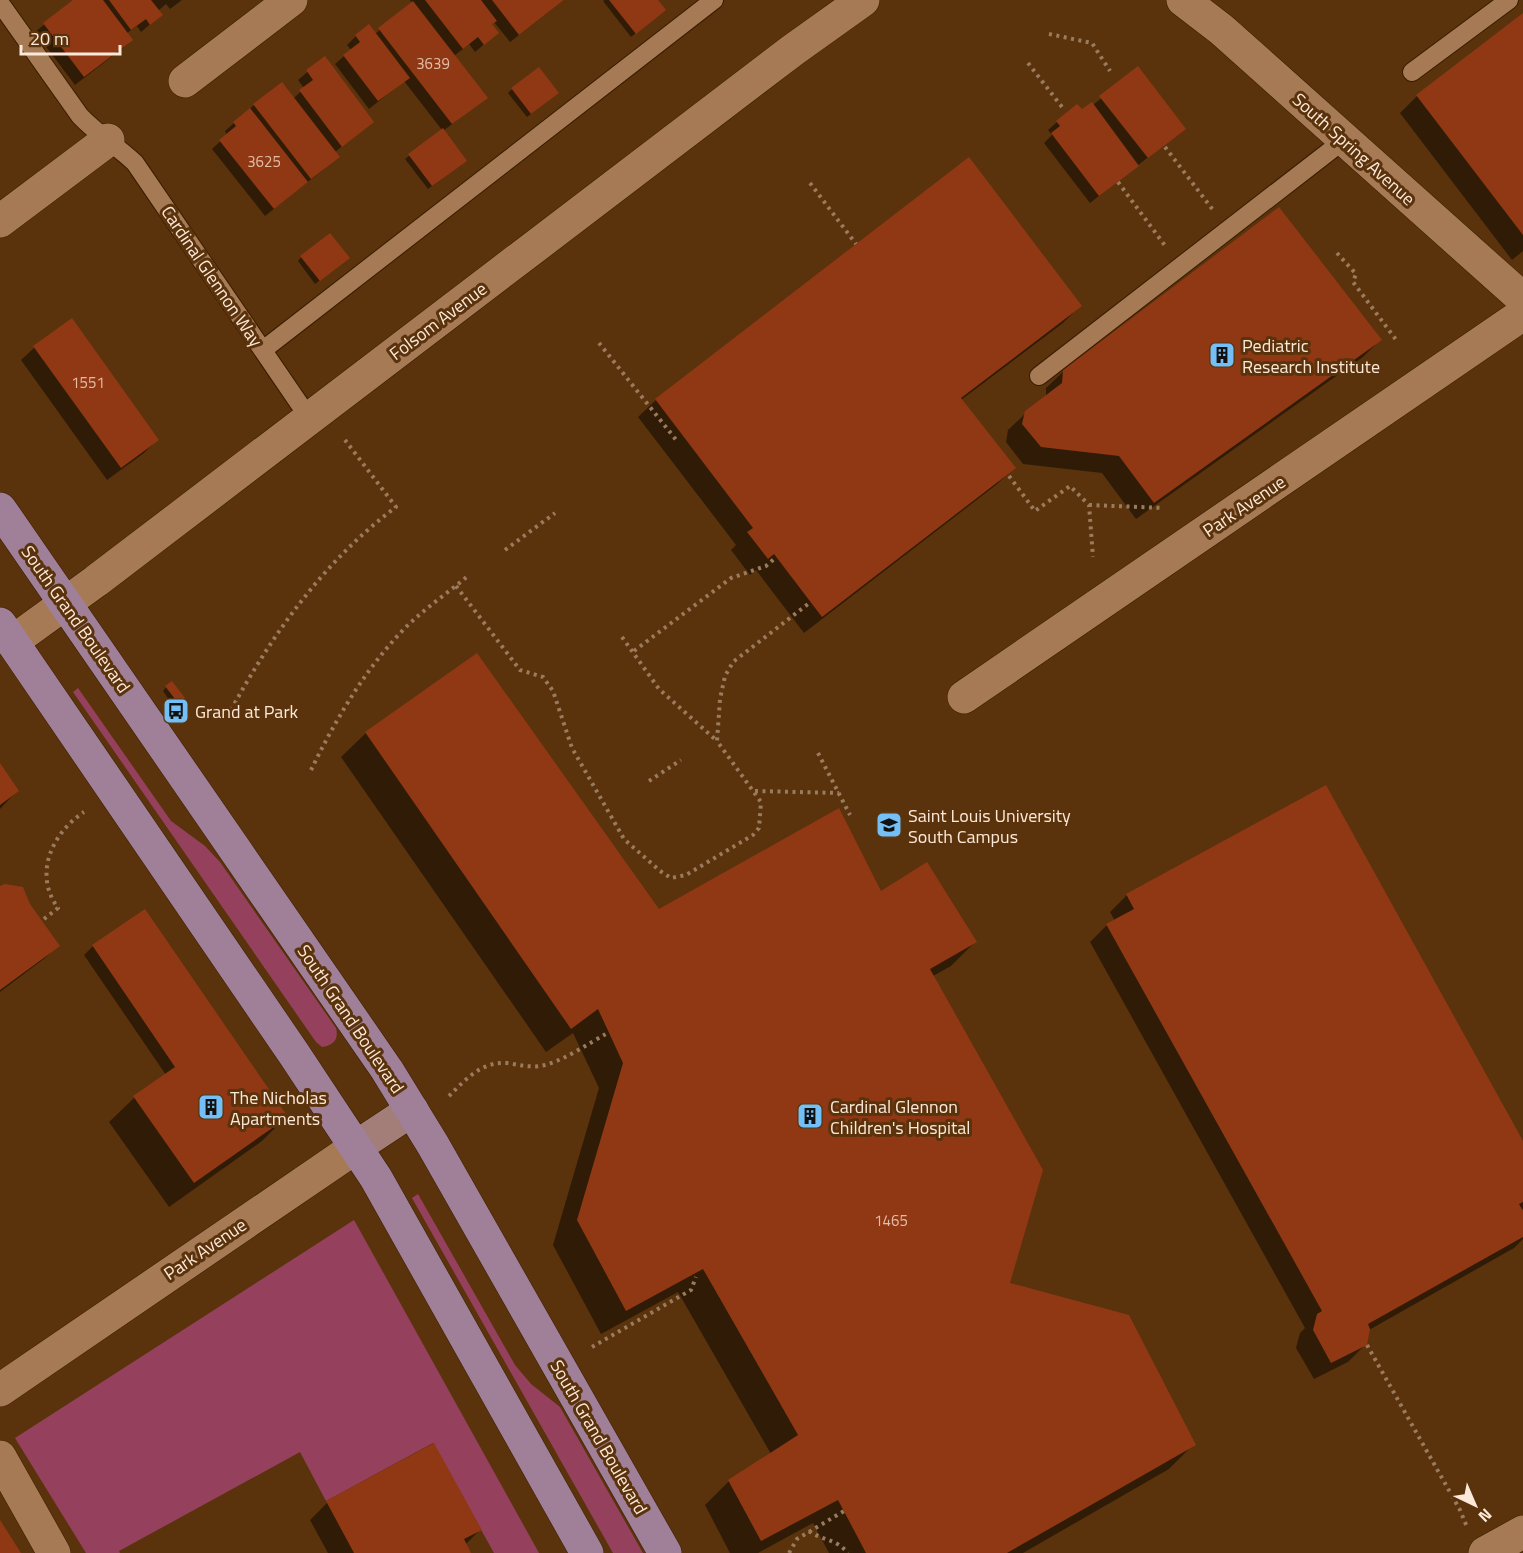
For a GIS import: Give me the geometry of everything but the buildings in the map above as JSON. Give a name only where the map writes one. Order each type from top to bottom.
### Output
[{"type":"main road","name":"South Grand Boulevard","points":[[0,508],[358,1027],[412,1110],[665,1553]]},
{"type":"main road","points":[[6,633],[387,1196],[587,1553]]},
{"type":"street","points":[[185,81],[291,0]]},
{"type":"street","name":"Folsom Avenue","points":[[6,633],[66,604],[793,50],[863,0]]},
{"type":"street","name":"South Spring Avenue","points":[[1183,0],[1222,30],[1523,300]]},
{"type":"street","points":[[0,221],[108,140]]},
{"type":"street","name":"Park Avenue","points":[[964,697],[1523,314]]},
{"type":"street","name":"Park Avenue","points":[[0,1390],[412,1110]]},
{"type":"street","points":[[0,1457],[54,1553]]},
{"type":"street","points":[[1477,1542],[1523,1532]]},
{"type":"lane","points":[[263,351],[714,0]]},
{"type":"lane","points":[[1412,72],[1509,0]]},
{"type":"lane","name":"Cardinal Glennon Way","points":[[0,3],[80,116],[93,130],[135,163],[309,418]]},
{"type":"lane","points":[[1039,376],[1344,140]]},
{"type":"path","points":[[1049,33],[1092,43],[1110,71]]},
{"type":"path","points":[[1028,63],[1062,107]]},
{"type":"path","points":[[1165,147],[1228,230]]},
{"type":"path","points":[[1118,182],[1181,267]]},
{"type":"path","points":[[810,183],[856,244]]},
{"type":"path","points":[[1337,253],[1356,274],[1353,282],[1397,341]]},
{"type":"path","points":[[599,342],[677,441]]},
{"type":"path","points":[[231,710],[271,642],[310,589],[370,527],[396,507],[345,440]]},
{"type":"path","points":[[1009,476],[1035,511],[1070,486],[1089,505],[1093,557]]},
{"type":"path","points":[[1089,505],[1164,508]]},
{"type":"path","points":[[505,550],[555,513]]},
{"type":"path","points":[[634,651],[731,578],[766,566],[774,559]]},
{"type":"path","points":[[311,770],[357,688],[381,656],[413,621],[470,575]]},
{"type":"path","points":[[456,586],[520,670],[543,677],[554,691],[572,748],[624,839],[671,878],[686,875],[753,835],[759,828],[761,802],[717,741],[659,689],[622,637]]},
{"type":"path","points":[[717,741],[720,699],[725,676],[733,662],[808,604]]},
{"type":"path","points":[[818,753],[850,815]]},
{"type":"path","points":[[649,781],[681,760]]},
{"type":"path","points":[[754,791],[839,793]]},
{"type":"path","points":[[44,919],[58,908],[52,900],[46,881],[46,862],[66,826],[84,812]]},
{"type":"path","points":[[449,1096],[469,1076],[487,1066],[506,1063],[524,1067],[548,1065],[606,1034]]},
{"type":"path","points":[[592,1347],[691,1290],[696,1277]]},
{"type":"path","points":[[1367,1345],[1477,1542]]},
{"type":"path","points":[[789,1553],[797,1539],[844,1511]]},
{"type":"path","points":[[809,1531],[817,1536],[830,1539],[842,1546],[848,1553]]},
{"type":"shaded area","points":[[78,688],[171,821],[205,846],[220,862],[336,1028],[337,1036],[332,1043],[322,1047],[316,1042],[73,692]]},
{"type":"shaded area","points":[[418,1194],[515,1365],[531,1384],[560,1407],[643,1553],[613,1553],[412,1198]]},
{"type":"shaded area","points":[[354,1220],[539,1553],[494,1553],[433,1443],[326,1501],[300,1452],[119,1551],[120,1553],[86,1553],[15,1438]]},
{"type":"place","name":"Pediatric Research Institute","points":[[1222,355]]},
{"type":"place","name":"Grand at Park","points":[[176,711]]},
{"type":"place","name":"Saint Louis University South Campus","points":[[889,825]]},
{"type":"place","name":"The Nicholas Apartments","points":[[211,1107]]},
{"type":"place","name":"Cardinal Glennon Children's Hospital","points":[[810,1116]]}]
